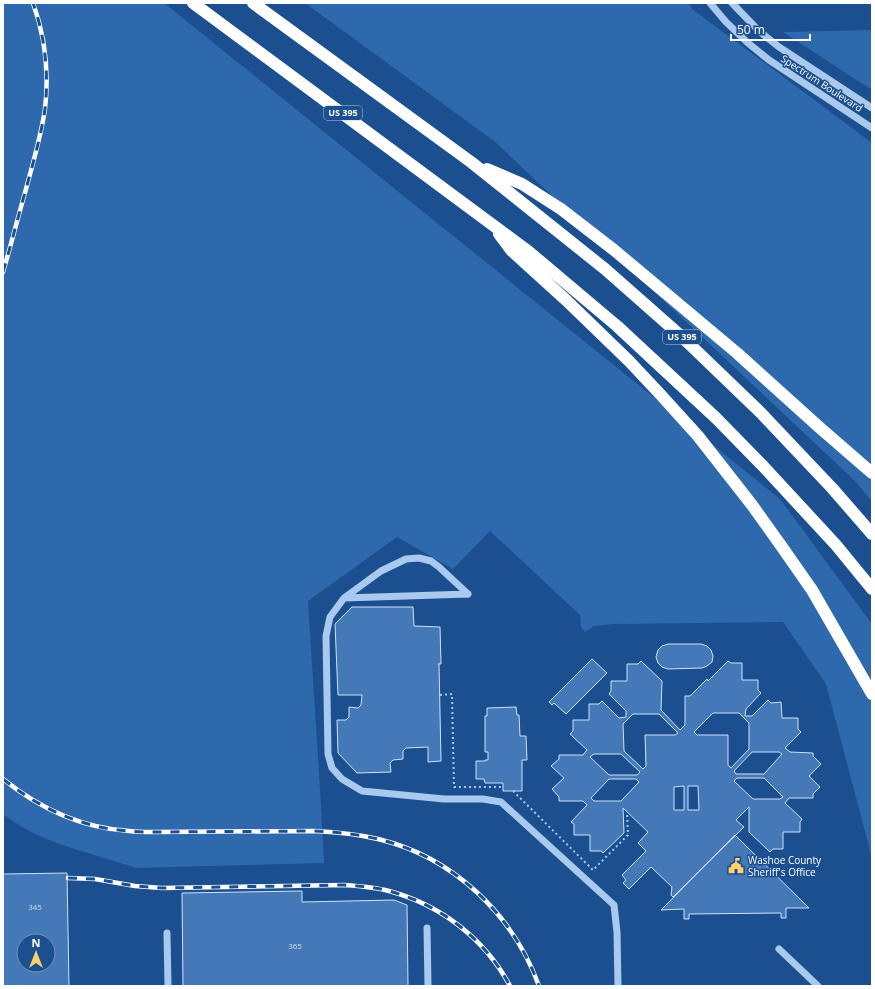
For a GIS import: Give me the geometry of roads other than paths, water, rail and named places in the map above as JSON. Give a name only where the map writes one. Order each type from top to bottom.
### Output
[{"type":"highway","name":"US 395","points":[[193,3],[528,251],[617,326],[716,418],[763,466],[826,534],[872,589]]},
{"type":"highway","name":"US 395","points":[[253,3],[471,162],[605,269],[681,336],[761,413],[832,488],[872,534]]},
{"type":"highway","points":[[471,162],[522,184],[573,218],[614,250],[736,353],[872,473]]},
{"type":"highway","points":[[492,224],[511,250],[566,300],[629,361],[698,436],[752,505],[812,590],[872,694]]},
{"type":"street","name":"Spectrum Boulevard","points":[[710,3],[742,38],[769,60],[872,128]]},
{"type":"street","name":"Spectrum Boulevard","points":[[732,3],[759,31],[779,47],[872,108]]},
{"type":"street","points":[[344,598],[468,594],[432,561],[419,558],[406,559],[381,571],[344,598],[330,617],[326,636],[328,754],[332,768],[342,779],[362,791],[444,799],[483,799],[501,802],[614,905],[617,932],[618,986]]},
{"type":"street","points":[[427,928],[428,986]]},
{"type":"street","points":[[167,934],[168,986]]},
{"type":"street","points":[[779,949],[818,986]]},
{"type":"railway","points":[[3,272],[37,149],[45,109],[45,55],[33,3]]},
{"type":"railway","points":[[3,779],[31,799],[62,815],[95,826],[112,829],[148,832],[323,831],[370,837],[405,848],[431,859],[455,874],[477,892],[513,935],[528,960],[539,986]]},
{"type":"railway","points":[[68,878],[95,879],[135,886],[162,888],[344,885],[389,891],[426,905],[460,926],[488,953],[510,986]]},
{"type":"place","name":"Washoe County Sheriff's Office","points":[[736,866]]}]
